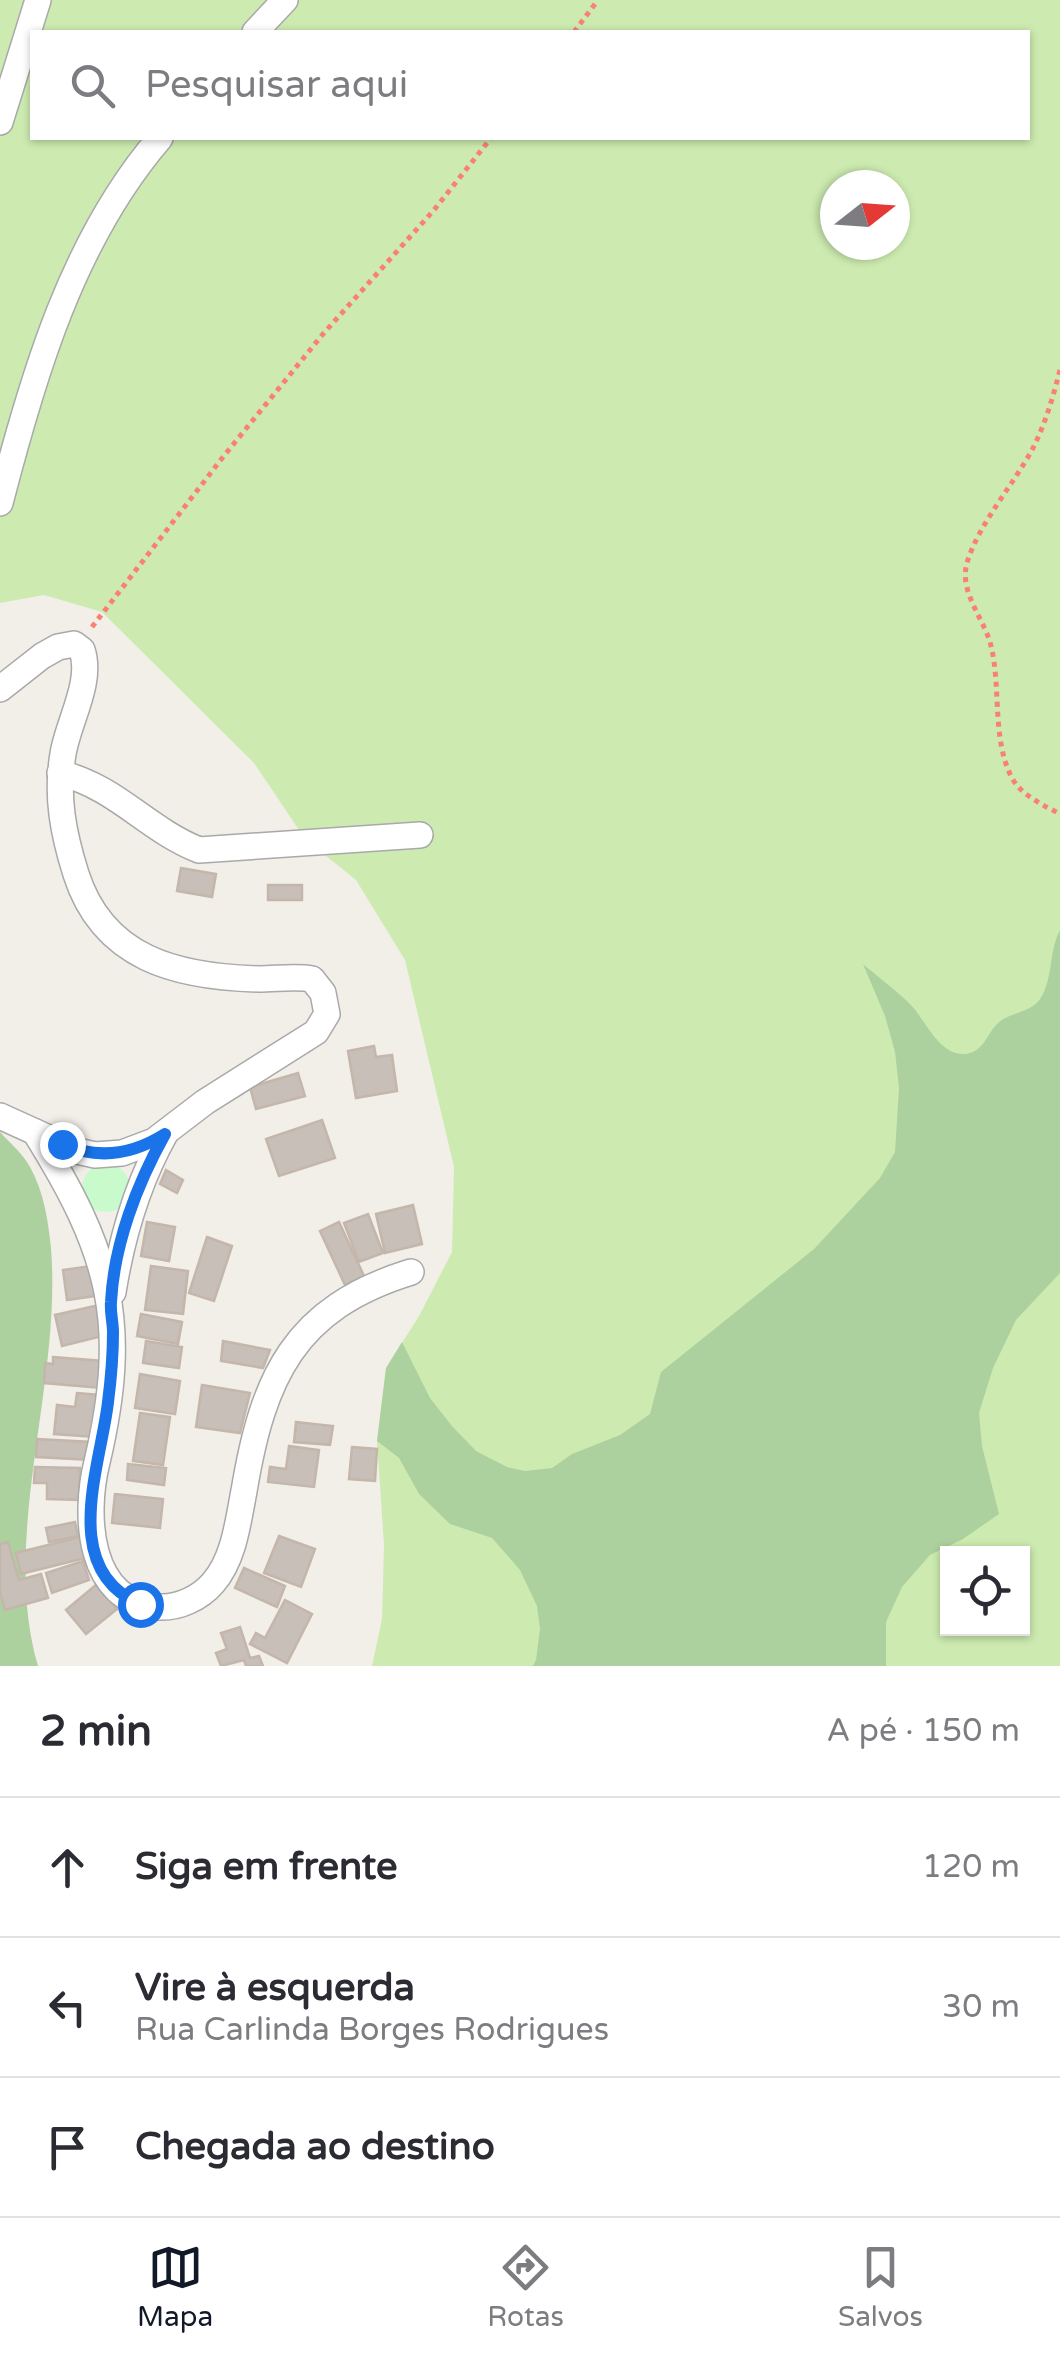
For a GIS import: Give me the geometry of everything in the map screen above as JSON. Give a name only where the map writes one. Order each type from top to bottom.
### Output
[{"type":"street","points":[[0,122],[38,0]]},
{"type":"street","points":[[257,30],[285,0]]},
{"type":"street","points":[[0,503],[40,370],[90,242],[120,190],[158,140]]},
{"type":"street","points":[[0,688],[58,647],[79,646],[85,657],[84,678],[67,731],[60,773],[60,813],[79,884],[98,920],[118,942],[172,967],[219,976],[306,978],[316,982],[323,993],[327,1014],[316,1032],[265,1062],[170,1130],[122,1152],[77,1151],[0,1116]]},
{"type":"street","points":[[60,773],[97,784],[166,834],[199,850],[420,836]]},
{"type":"street","points":[[111,1302],[126,1227],[146,1172],[170,1130]]},
{"type":"street","points":[[35,1132],[94,1241],[111,1302],[109,1398],[89,1497],[91,1534],[103,1569],[122,1594],[140,1604],[169,1607],[200,1594],[215,1581],[227,1560],[238,1522],[259,1420],[273,1382],[292,1349],[326,1311],[352,1295],[411,1272]]},
{"type":"path","points":[[576,30],[598,0]]},
{"type":"path","points":[[79,646],[223,456],[489,140]]},
{"type":"path","points":[[1060,370],[1032,449],[980,536],[965,576],[969,596],[990,643],[1009,772],[1017,787],[1060,814]]},
{"type":"green space","points":[[0,0],[1060,0],[1060,1666],[372,1666],[382,1619],[384,1545],[377,1441],[386,1368],[452,1252],[454,1167],[405,960],[356,880],[305,839],[254,763],[102,612],[44,595],[0,603]]},
{"type":"green space","points":[[1060,930],[1060,1273],[1016,1320],[993,1368],[979,1413],[982,1446],[999,1514],[963,1539],[940,1546],[902,1587],[886,1622],[886,1666],[533,1666],[540,1629],[537,1606],[520,1570],[492,1538],[450,1524],[419,1494],[399,1458],[377,1441],[386,1368],[402,1342],[430,1398],[452,1426],[476,1451],[507,1467],[525,1471],[552,1468],[572,1454],[620,1435],[650,1414],[661,1372],[814,1249],[880,1178],[895,1152],[899,1088],[895,1052],[863,964],[910,1004],[940,1043],[965,1054],[981,1047],[1002,1020],[1038,1002],[1050,972]]},
{"type":"green space","points":[[0,1132],[35,1177],[45,1206],[51,1248],[48,1353],[28,1513],[26,1565],[28,1616],[38,1666],[0,1666]]},
{"type":"green space","points":[[106,1164],[123,1171],[130,1188],[123,1205],[106,1212],[89,1205],[82,1188],[89,1171]]},
{"type":"building","points":[[181,868],[216,874],[212,897],[177,891]]},
{"type":"building","points":[[268,885],[302,885],[302,900],[268,900]]},
{"type":"building","points":[[374,1046],[376,1057],[392,1055],[397,1091],[356,1098],[348,1051]]},
{"type":"building","points":[[298,1073],[305,1096],[256,1109],[250,1087]]},
{"type":"building","points":[[322,1120],[335,1158],[279,1176],[266,1139]]},
{"type":"building","points":[[166,1170],[183,1180],[177,1193],[160,1184]]},
{"type":"building","points":[[413,1205],[422,1244],[385,1253],[376,1214]]},
{"type":"building","points":[[368,1214],[383,1253],[359,1262],[344,1223]]},
{"type":"building","points":[[147,1222],[175,1227],[169,1261],[141,1256]]},
{"type":"building","points":[[339,1222],[364,1276],[345,1285],[320,1231]]},
{"type":"building","points":[[207,1237],[232,1246],[214,1301],[189,1293]]},
{"type":"building","points":[[92,1266],[96,1296],[67,1300],[63,1270]]},
{"type":"building","points":[[151,1266],[188,1271],[183,1314],[145,1310]]},
{"type":"building","points":[[99,1305],[106,1335],[62,1346],[55,1315]]},
{"type":"building","points":[[141,1314],[182,1322],[178,1344],[137,1336]]},
{"type":"building","points":[[146,1341],[182,1347],[179,1368],[143,1363]]},
{"type":"building","points":[[223,1341],[270,1350],[263,1368],[221,1361]]},
{"type":"building","points":[[53,1357],[103,1361],[101,1388],[44,1383],[45,1363],[53,1364]]},
{"type":"building","points":[[140,1374],[180,1381],[175,1414],[135,1408]]},
{"type":"building","points":[[202,1385],[250,1393],[240,1433],[196,1427]]},
{"type":"building","points":[[77,1393],[99,1395],[95,1437],[54,1434],[57,1405],[75,1407]]},
{"type":"building","points":[[140,1413],[170,1417],[163,1465],[133,1461]]},
{"type":"building","points":[[296,1422],[333,1426],[330,1445],[294,1442]]},
{"type":"building","points":[[37,1439],[92,1442],[91,1460],[36,1457]]},
{"type":"building","points":[[289,1446],[319,1450],[314,1487],[268,1482],[270,1467],[286,1469]]},
{"type":"building","points":[[352,1447],[377,1449],[375,1481],[349,1479]]},
{"type":"building","points":[[128,1464],[166,1468],[164,1485],[127,1480]]},
{"type":"building","points":[[35,1467],[80,1468],[79,1500],[47,1499],[47,1483],[34,1483]]},
{"type":"building","points":[[115,1494],[163,1499],[160,1528],[112,1523]]},
{"type":"building","points":[[75,1522],[78,1536],[49,1542],[46,1528]]},
{"type":"building","points":[[279,1536],[315,1549],[301,1587],[264,1573]]},
{"type":"building","points":[[80,1537],[85,1558],[21,1574],[16,1553]]},
{"type":"building","points":[[8,1542],[19,1580],[41,1574],[48,1598],[5,1610],[0,1592],[0,1544]]},
{"type":"building","points":[[83,1561],[89,1580],[52,1593],[46,1573]]},
{"type":"building","points":[[244,1568],[285,1586],[277,1607],[235,1588]]},
{"type":"building","points":[[97,1584],[117,1609],[86,1634],[66,1610]]},
{"type":"building","points":[[285,1600],[312,1614],[287,1663],[250,1644],[256,1633],[265,1638]]},
{"type":"building","points":[[240,1627],[250,1658],[259,1656],[263,1666],[246,1666],[244,1660],[221,1666],[216,1653],[227,1649],[221,1633]]},
{"type":"route","points":[[62,1144],[85,1153],[111,1154],[142,1146],[165,1134],[146,1172],[120,1250],[111,1302],[109,1398],[89,1497],[91,1534],[103,1569],[122,1594],[140,1604]]}]
